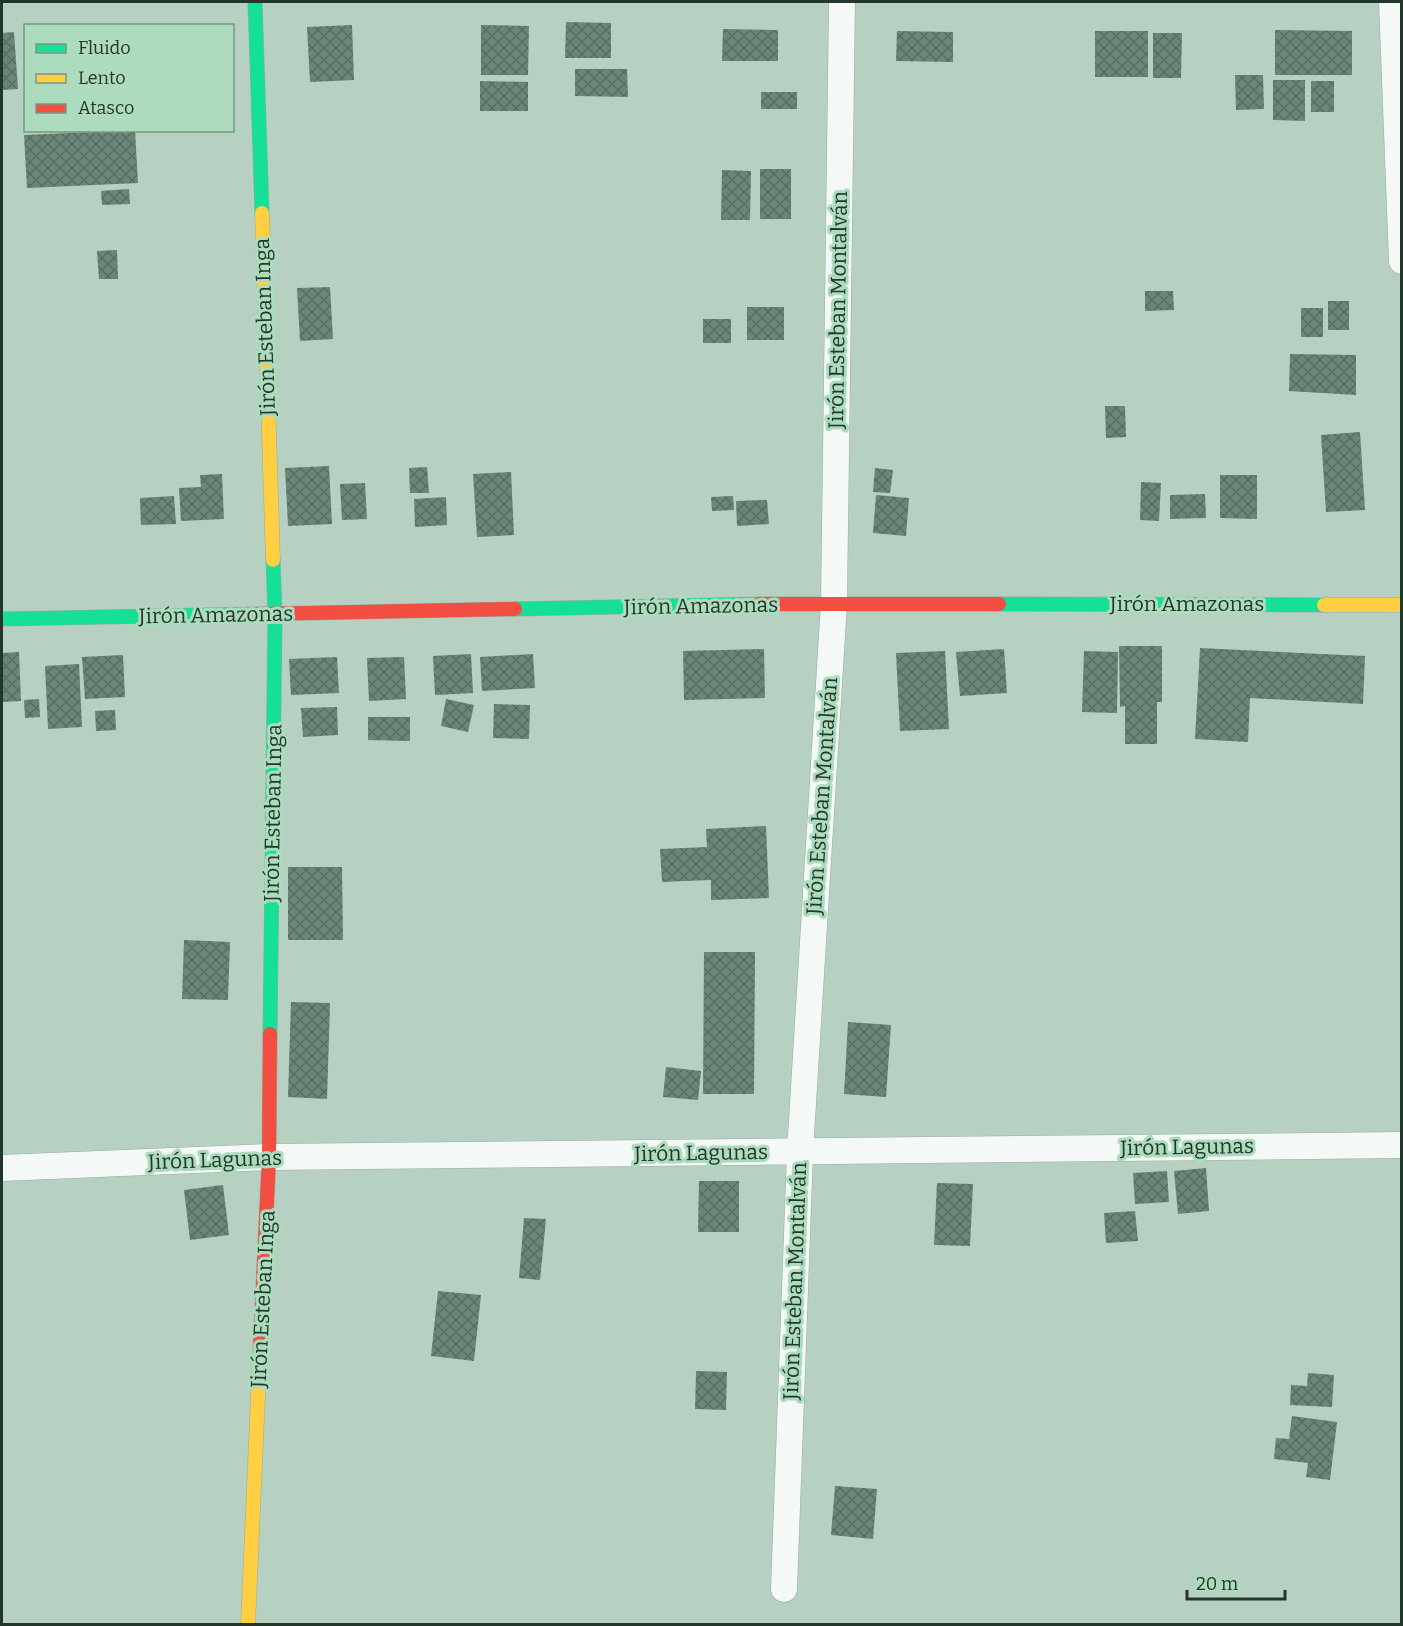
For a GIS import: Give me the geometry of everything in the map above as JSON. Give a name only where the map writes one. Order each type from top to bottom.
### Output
[{"type":"street","name":"Jirón Esteban Inga","points":[[248,1624],[269,1157],[275,614],[255,2]]},
{"type":"street","name":"Jirón Esteban Montalván","points":[[784,1589],[800,1152],[834,603],[842,2]]},
{"type":"street","points":[[1392,2],[1401,261]]},
{"type":"street","name":"Jirón Amazonas","points":[[2,619],[834,603],[1401,605]]},
{"type":"street","name":"Jirón Lagunas","points":[[2,1168],[269,1157],[1401,1145]]},
{"type":"building","points":[[566,22],[611,23],[611,58],[565,58]]},
{"type":"building","points":[[352,25],[354,80],[310,82],[307,27]]},
{"type":"building","points":[[481,25],[529,26],[528,75],[481,75]]},
{"type":"building","points":[[723,29],[778,30],[778,61],[722,61]]},
{"type":"building","points":[[1275,30],[1352,31],[1352,75],[1275,75]]},
{"type":"building","points":[[897,31],[953,32],[953,62],[896,61]]},
{"type":"building","points":[[1095,31],[1148,31],[1148,77],[1095,77]]},
{"type":"building","points":[[14,32],[18,89],[2,90],[2,33]]},
{"type":"building","points":[[1153,33],[1182,33],[1181,78],[1153,78]]},
{"type":"building","points":[[575,69],[627,69],[628,97],[575,96]]},
{"type":"building","points":[[1235,75],[1263,75],[1264,109],[1236,110]]},
{"type":"building","points":[[1273,80],[1305,80],[1305,121],[1273,120]]},
{"type":"building","points":[[480,81],[528,82],[528,111],[480,111]]},
{"type":"building","points":[[1311,81],[1334,81],[1334,112],[1311,112]]},
{"type":"building","points":[[761,92],[797,92],[797,109],[761,109]]},
{"type":"building","points":[[135,132],[138,183],[27,188],[24,135]]},
{"type":"building","points":[[760,169],[791,169],[791,219],[760,219]]},
{"type":"building","points":[[722,170],[751,171],[750,220],[721,220]]},
{"type":"building","points":[[129,189],[130,204],[102,205],[101,191]]},
{"type":"building","points":[[117,250],[118,279],[99,279],[97,251]]},
{"type":"building","points":[[330,287],[333,339],[300,341],[297,288]]},
{"type":"building","points":[[1145,291],[1173,291],[1174,310],[1145,311]]},
{"type":"building","points":[[1328,301],[1349,301],[1349,330],[1328,330]]},
{"type":"building","points":[[747,307],[784,307],[784,340],[747,340]]},
{"type":"building","points":[[1301,308],[1323,308],[1323,337],[1301,337]]},
{"type":"building","points":[[703,319],[731,319],[731,343],[703,343]]},
{"type":"building","points":[[1290,354],[1356,355],[1356,395],[1289,391]]},
{"type":"building","points":[[1105,406],[1125,406],[1126,437],[1106,438]]},
{"type":"building","points":[[1360,432],[1365,510],[1326,512],[1321,435]]},
{"type":"building","points":[[329,466],[332,524],[288,526],[285,468]]},
{"type":"building","points":[[427,467],[429,493],[410,493],[409,468]]},
{"type":"building","points":[[875,468],[893,470],[890,493],[873,492]]},
{"type":"building","points":[[511,472],[514,535],[477,537],[473,474]]},
{"type":"building","points":[[222,474],[224,519],[181,521],[179,488],[201,487],[200,475]]},
{"type":"building","points":[[1220,475],[1257,475],[1257,519],[1220,518]]},
{"type":"building","points":[[1141,482],[1161,483],[1159,521],[1140,520]]},
{"type":"building","points":[[365,483],[367,519],[342,520],[340,484]]},
{"type":"building","points":[[1205,494],[1206,518],[1170,519],[1170,495]]},
{"type":"building","points":[[876,495],[909,498],[906,536],[873,533]]},
{"type":"building","points":[[174,496],[176,524],[141,525],[140,498]]},
{"type":"building","points":[[733,496],[734,510],[712,511],[711,497]]},
{"type":"building","points":[[446,497],[447,525],[415,527],[414,499]]},
{"type":"building","points":[[767,500],[769,524],[737,526],[736,501]]},
{"type":"building","points":[[1119,646],[1162,646],[1162,702],[1157,702],[1157,744],[1125,744],[1125,706],[1120,707]]},
{"type":"building","points":[[1200,648],[1365,656],[1363,704],[1250,698],[1248,742],[1195,739]]},
{"type":"building","points":[[764,649],[765,698],[684,700],[683,651]]},
{"type":"building","points":[[1004,649],[1007,693],[960,696],[956,652]]},
{"type":"building","points":[[945,651],[949,729],[900,731],[896,653]]},
{"type":"building","points":[[1084,651],[1118,652],[1117,713],[1082,712]]},
{"type":"building","points":[[19,652],[21,701],[2,702],[2,653]]},
{"type":"building","points":[[471,654],[473,693],[435,695],[433,656]]},
{"type":"building","points":[[533,654],[535,688],[482,691],[480,657]]},
{"type":"building","points":[[123,655],[125,697],[85,699],[82,657]]},
{"type":"building","points":[[337,657],[339,693],[291,695],[289,659]]},
{"type":"building","points":[[404,657],[406,699],[369,701],[367,658]]},
{"type":"building","points":[[79,664],[82,727],[48,729],[45,666]]},
{"type":"building","points":[[39,699],[40,717],[25,718],[24,700]]},
{"type":"building","points":[[446,699],[474,705],[468,732],[441,726]]},
{"type":"building","points":[[494,704],[530,705],[529,739],[493,738]]},
{"type":"building","points":[[337,707],[338,735],[303,737],[301,708]]},
{"type":"building","points":[[115,710],[116,730],[96,731],[95,711]]},
{"type":"building","points":[[368,717],[410,717],[410,741],[368,740]]},
{"type":"building","points":[[766,826],[769,898],[711,900],[711,880],[662,882],[660,849],[707,847],[706,829]]},
{"type":"building","points":[[288,867],[342,867],[343,940],[288,940]]},
{"type":"building","points":[[184,940],[230,942],[228,1000],[182,999]]},
{"type":"building","points":[[704,952],[755,952],[754,1094],[703,1094]]},
{"type":"building","points":[[291,1002],[330,1003],[327,1099],[288,1097]]},
{"type":"building","points":[[848,1022],[891,1025],[886,1097],[844,1094]]},
{"type":"building","points":[[666,1067],[701,1071],[698,1100],[663,1097]]},
{"type":"building","points":[[1206,1168],[1209,1211],[1178,1214],[1174,1171]]},
{"type":"building","points":[[1167,1171],[1169,1202],[1135,1204],[1133,1173]]},
{"type":"building","points":[[699,1181],[739,1181],[739,1232],[698,1232]]},
{"type":"building","points":[[937,1183],[973,1184],[970,1246],[934,1245]]},
{"type":"building","points":[[223,1185],[229,1235],[190,1240],[184,1190]]},
{"type":"building","points":[[1135,1211],[1138,1241],[1106,1243],[1104,1213]]},
{"type":"building","points":[[524,1218],[546,1219],[540,1280],[519,1278]]},
{"type":"building","points":[[438,1291],[481,1295],[474,1361],[431,1356]]},
{"type":"building","points":[[696,1371],[727,1372],[726,1410],[695,1409]]},
{"type":"building","points":[[1308,1373],[1334,1375],[1332,1407],[1290,1405],[1291,1385],[1307,1386]]},
{"type":"building","points":[[1292,1416],[1337,1422],[1330,1480],[1306,1477],[1308,1463],[1274,1459],[1276,1438],[1289,1439]]},
{"type":"building","points":[[835,1486],[877,1489],[873,1539],[831,1535]]},
{"type":"traffic: fast","points":[[255,2],[262,213]]},
{"type":"traffic: fast","points":[[270,1034],[275,614],[273,560]]},
{"type":"traffic: fast","points":[[515,609],[760,604]]},
{"type":"traffic: fast","points":[[999,604],[1324,605]]},
{"type":"traffic: fast","points":[[2,619],[258,614]]},
{"type":"traffic: slow","points":[[262,213],[273,560]]},
{"type":"traffic: slow","points":[[1324,605],[1402,605]]},
{"type":"traffic: slow","points":[[248,1624],[260,1350]]},
{"type":"traffic: jam","points":[[760,604],[999,604]]},
{"type":"traffic: jam","points":[[258,614],[515,609]]},
{"type":"traffic: jam","points":[[260,1350],[269,1157],[270,1034]]}]
